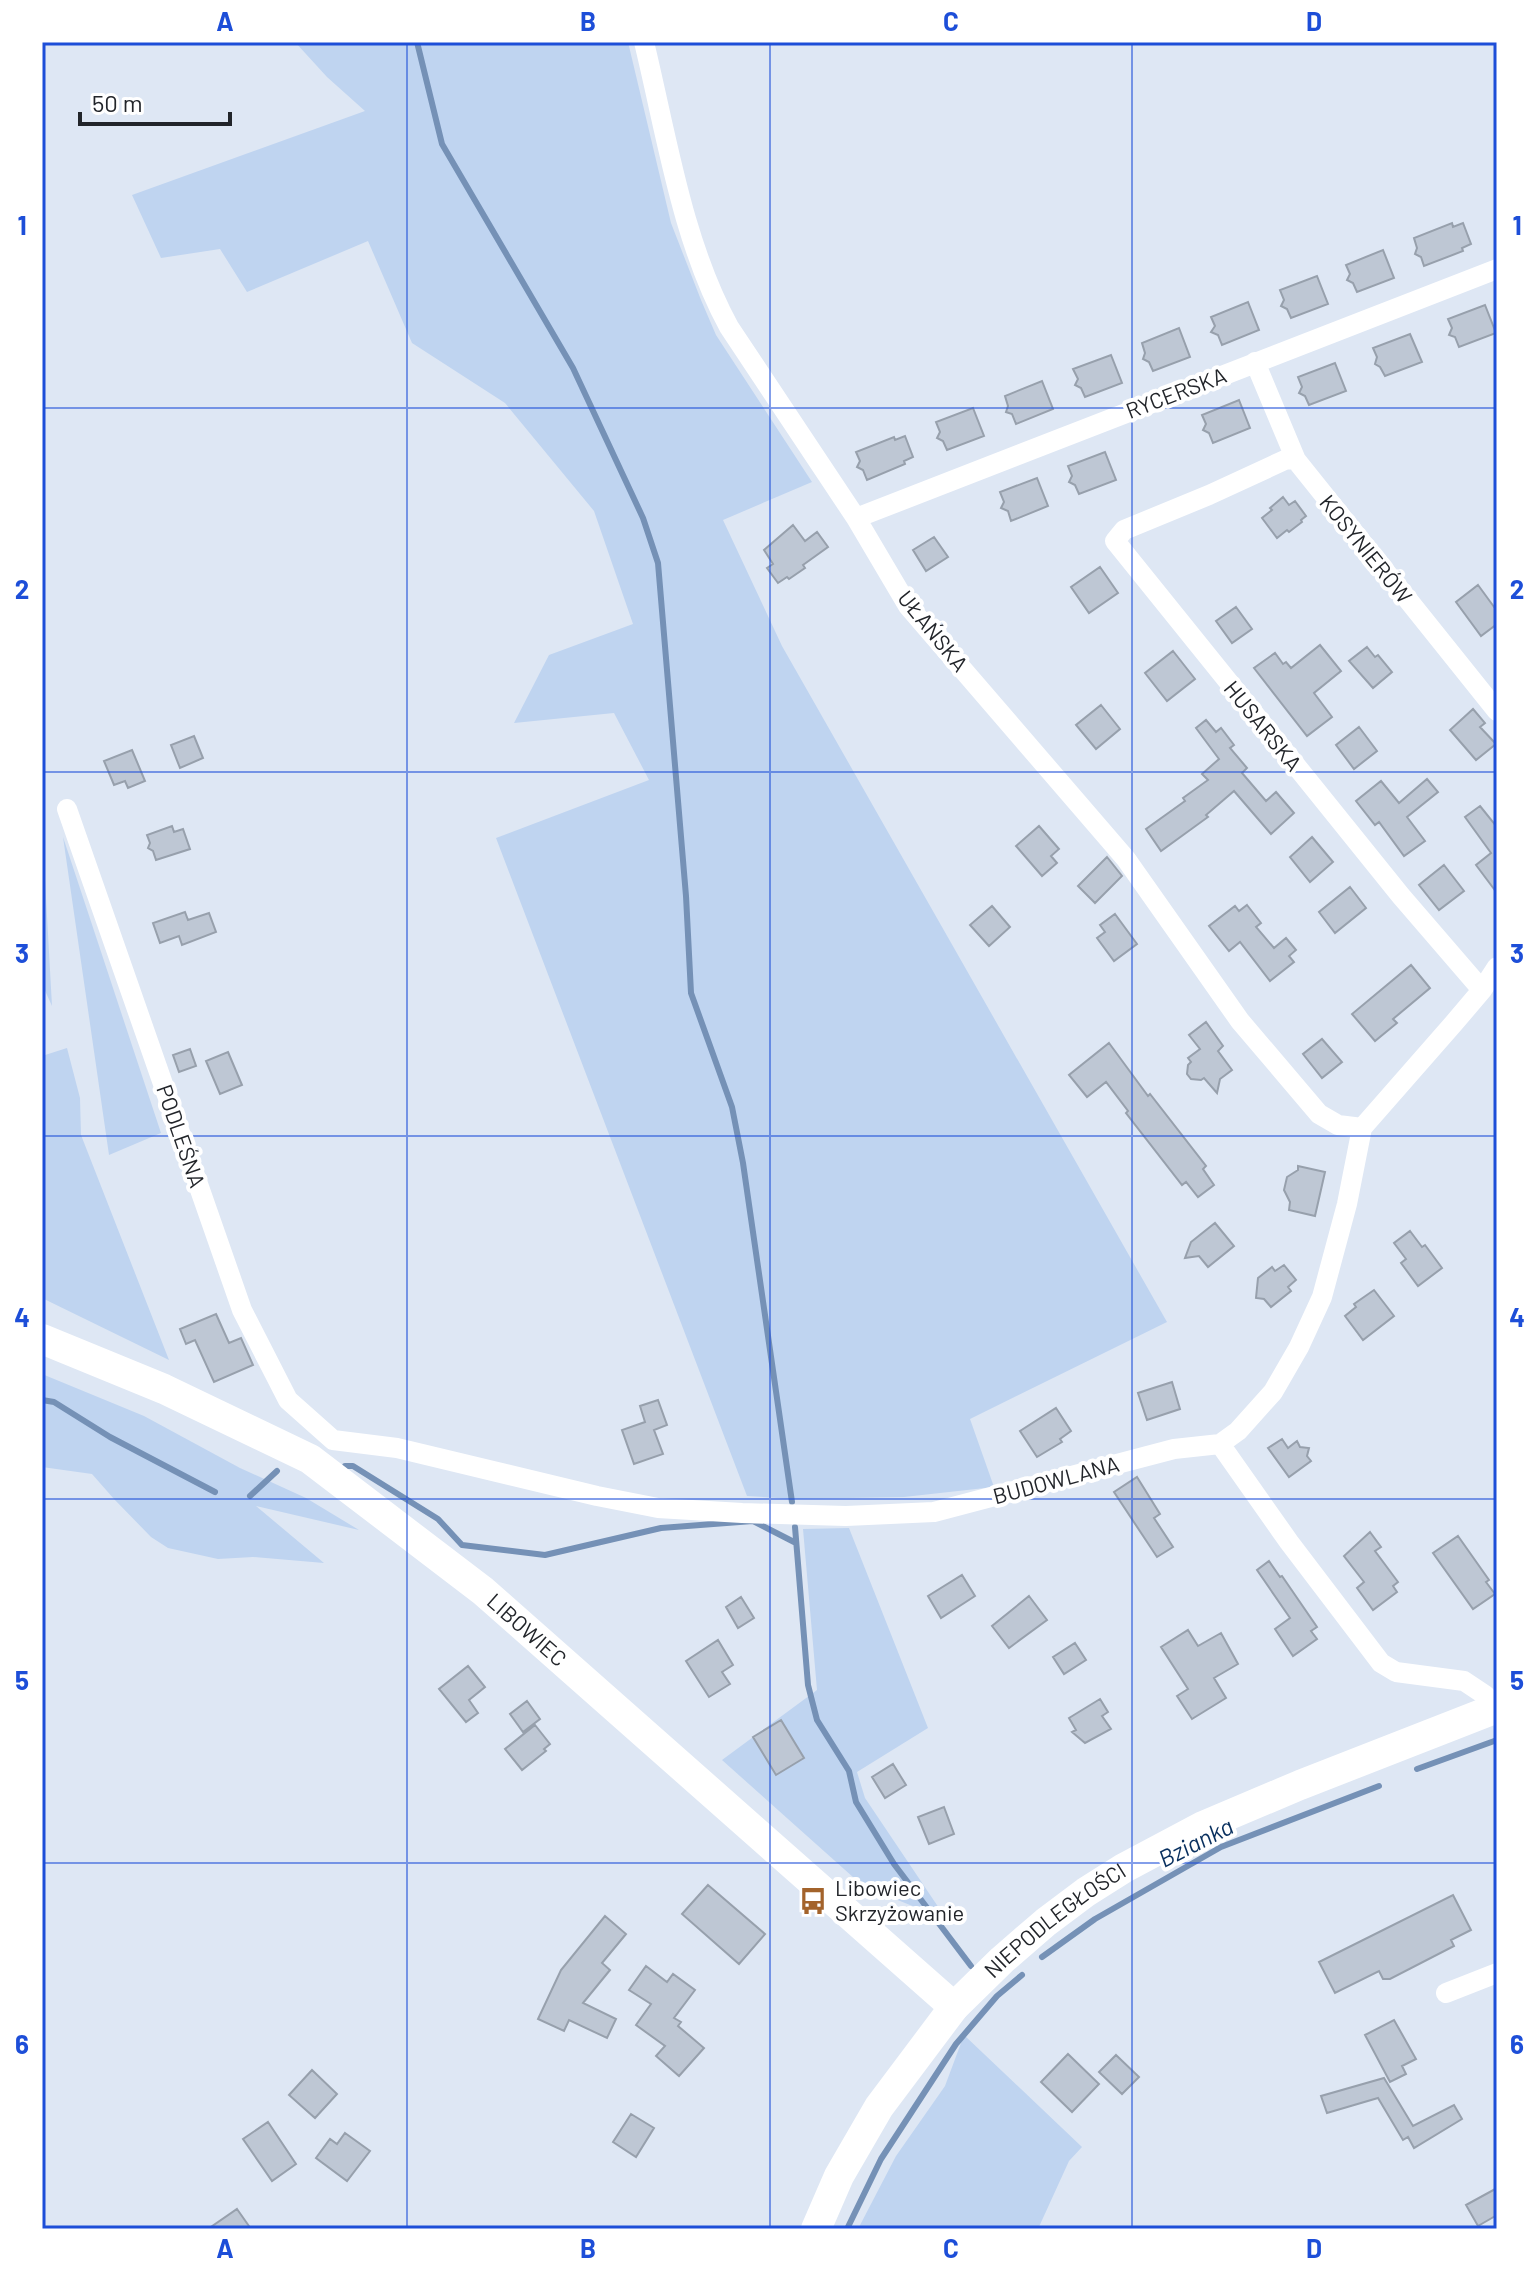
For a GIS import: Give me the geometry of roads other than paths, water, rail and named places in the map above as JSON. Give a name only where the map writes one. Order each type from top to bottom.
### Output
[{"type":"street","name":"UŁAŃSKA","points":[[644,42],[696,253],[715,300],[729,327],[856,518],[908,606],[1126,859],[1240,1021],[1319,1114],[1338,1125],[1362,1128]]},
{"type":"street","name":"RYCERSKA","points":[[856,518],[1497,269]]},
{"type":"street","name":"KOSYNIERÓW","points":[[1255,362],[1296,460],[1497,711]]},
{"type":"street","name":"HUSARSKA","points":[[1296,460],[1287,459],[1124,530],[1115,541],[1401,896],[1482,990]]},
{"type":"street","name":"PODLEŚNA","points":[[67,809],[242,1310],[288,1400],[322,1450]]},
{"type":"street","points":[[1497,967],[1482,990],[1362,1128],[1347,1204],[1322,1297],[1299,1347],[1273,1392],[1238,1431],[1220,1444],[1289,1542],[1381,1663],[1396,1672],[1464,1681],[1485,1695],[1497,1708]]},
{"type":"street","name":"LIBOWIEC","points":[[42,1339],[322,1450],[954,2007]]},
{"type":"street","name":"BUDOWLANA","points":[[322,1450],[397,1448],[658,1508],[846,1516],[934,1512],[1174,1449],[1220,1444]]},
{"type":"street","name":"NIEPODLEGŁOŚCI","points":[[816,2229],[839,2176],[879,2107],[954,2007],[1046,1922],[1086,1892],[1203,1826],[1497,1708]]},
{"type":"street","points":[[1446,1993],[1497,1973]]},
{"type":"waterway","points":[[417,42],[442,144],[573,368],[643,518],[658,563],[686,896],[691,993],[732,1107],[743,1163],[792,1502]]},
{"type":"waterway","points":[[42,1400],[54,1402],[110,1437],[215,1492]]},
{"type":"waterway","points":[[345,1466],[353,1466],[438,1519],[462,1545],[545,1555],[661,1528],[753,1521],[796,1543]]},
{"type":"waterway","points":[[250,1496],[277,1471]]},
{"type":"waterway","points":[[795,1527],[808,1685],[817,1720],[849,1771],[856,1802],[894,1864],[971,1966]]},
{"type":"waterway","name":"Bzianka","points":[[1417,1769],[1497,1740]]},
{"type":"waterway","name":"Bzianka","points":[[1042,1957],[1095,1919],[1221,1847],[1379,1786]]},
{"type":"waterway","name":"Bzianka","points":[[847,2229],[881,2159],[956,2044],[997,1996],[1022,1975]]},
{"type":"place","name":"Libowiec Skrzyżowanie","points":[[813,1901]]}]
